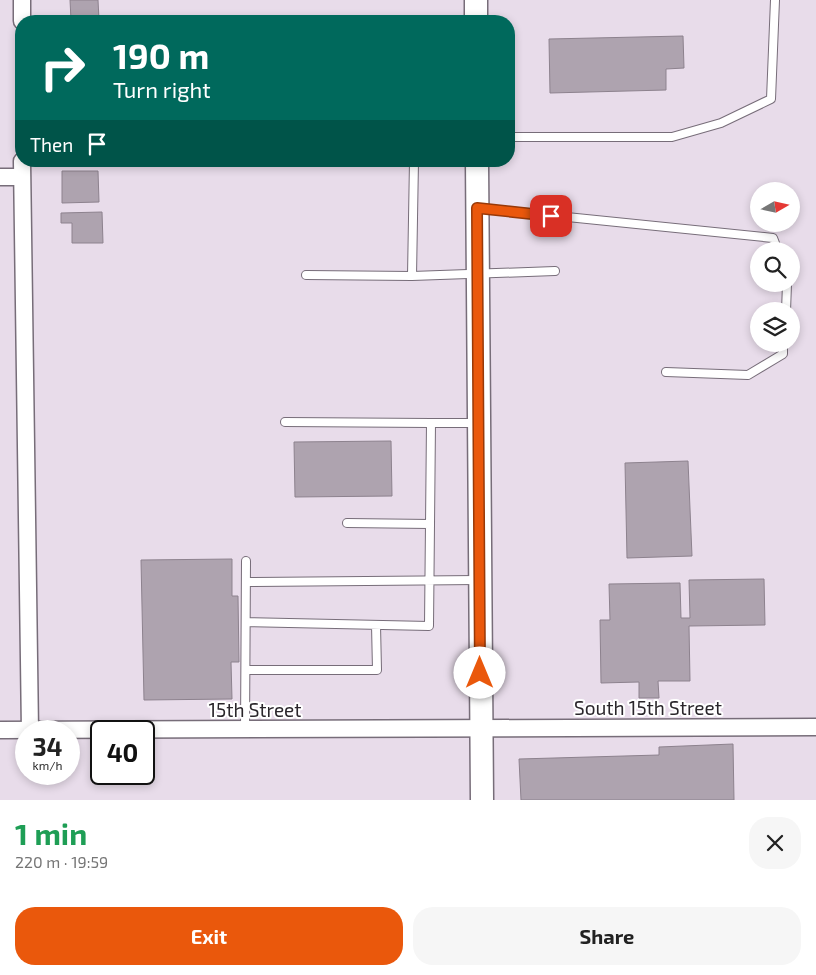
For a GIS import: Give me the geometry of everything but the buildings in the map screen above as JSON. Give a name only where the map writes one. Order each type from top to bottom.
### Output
[{"type":"street","points":[[22,0],[22,15]]},
{"type":"street","points":[[476,0],[476,15]]},
{"type":"street","points":[[477,167],[482,800]]},
{"type":"street","points":[[0,178],[22,169],[30,720]]},
{"type":"street","name":"South 15th Street","points":[[481,729],[816,727]]},
{"type":"street","name":"15th Street","points":[[80,730],[481,729]]},
{"type":"street","points":[[0,730],[15,730]]},
{"type":"lane","points":[[515,137],[672,137],[721,123],[771,99],[774,0]]},
{"type":"lane","points":[[412,276],[414,167]]},
{"type":"lane","points":[[477,208],[773,238],[775,242]]},
{"type":"lane","points":[[306,275],[412,276],[555,271]]},
{"type":"lane","points":[[666,372],[748,375],[783,354],[783,352]]},
{"type":"lane","points":[[285,422],[478,423]]},
{"type":"lane","points":[[246,622],[429,626],[431,423]]},
{"type":"lane","points":[[347,523],[430,524]]},
{"type":"lane","points":[[245,730],[246,561]]},
{"type":"lane","points":[[246,582],[480,580]]},
{"type":"lane","points":[[246,670],[377,670],[376,625]]},
{"type":"route","points":[[480,673],[477,208],[551,216]]}]
